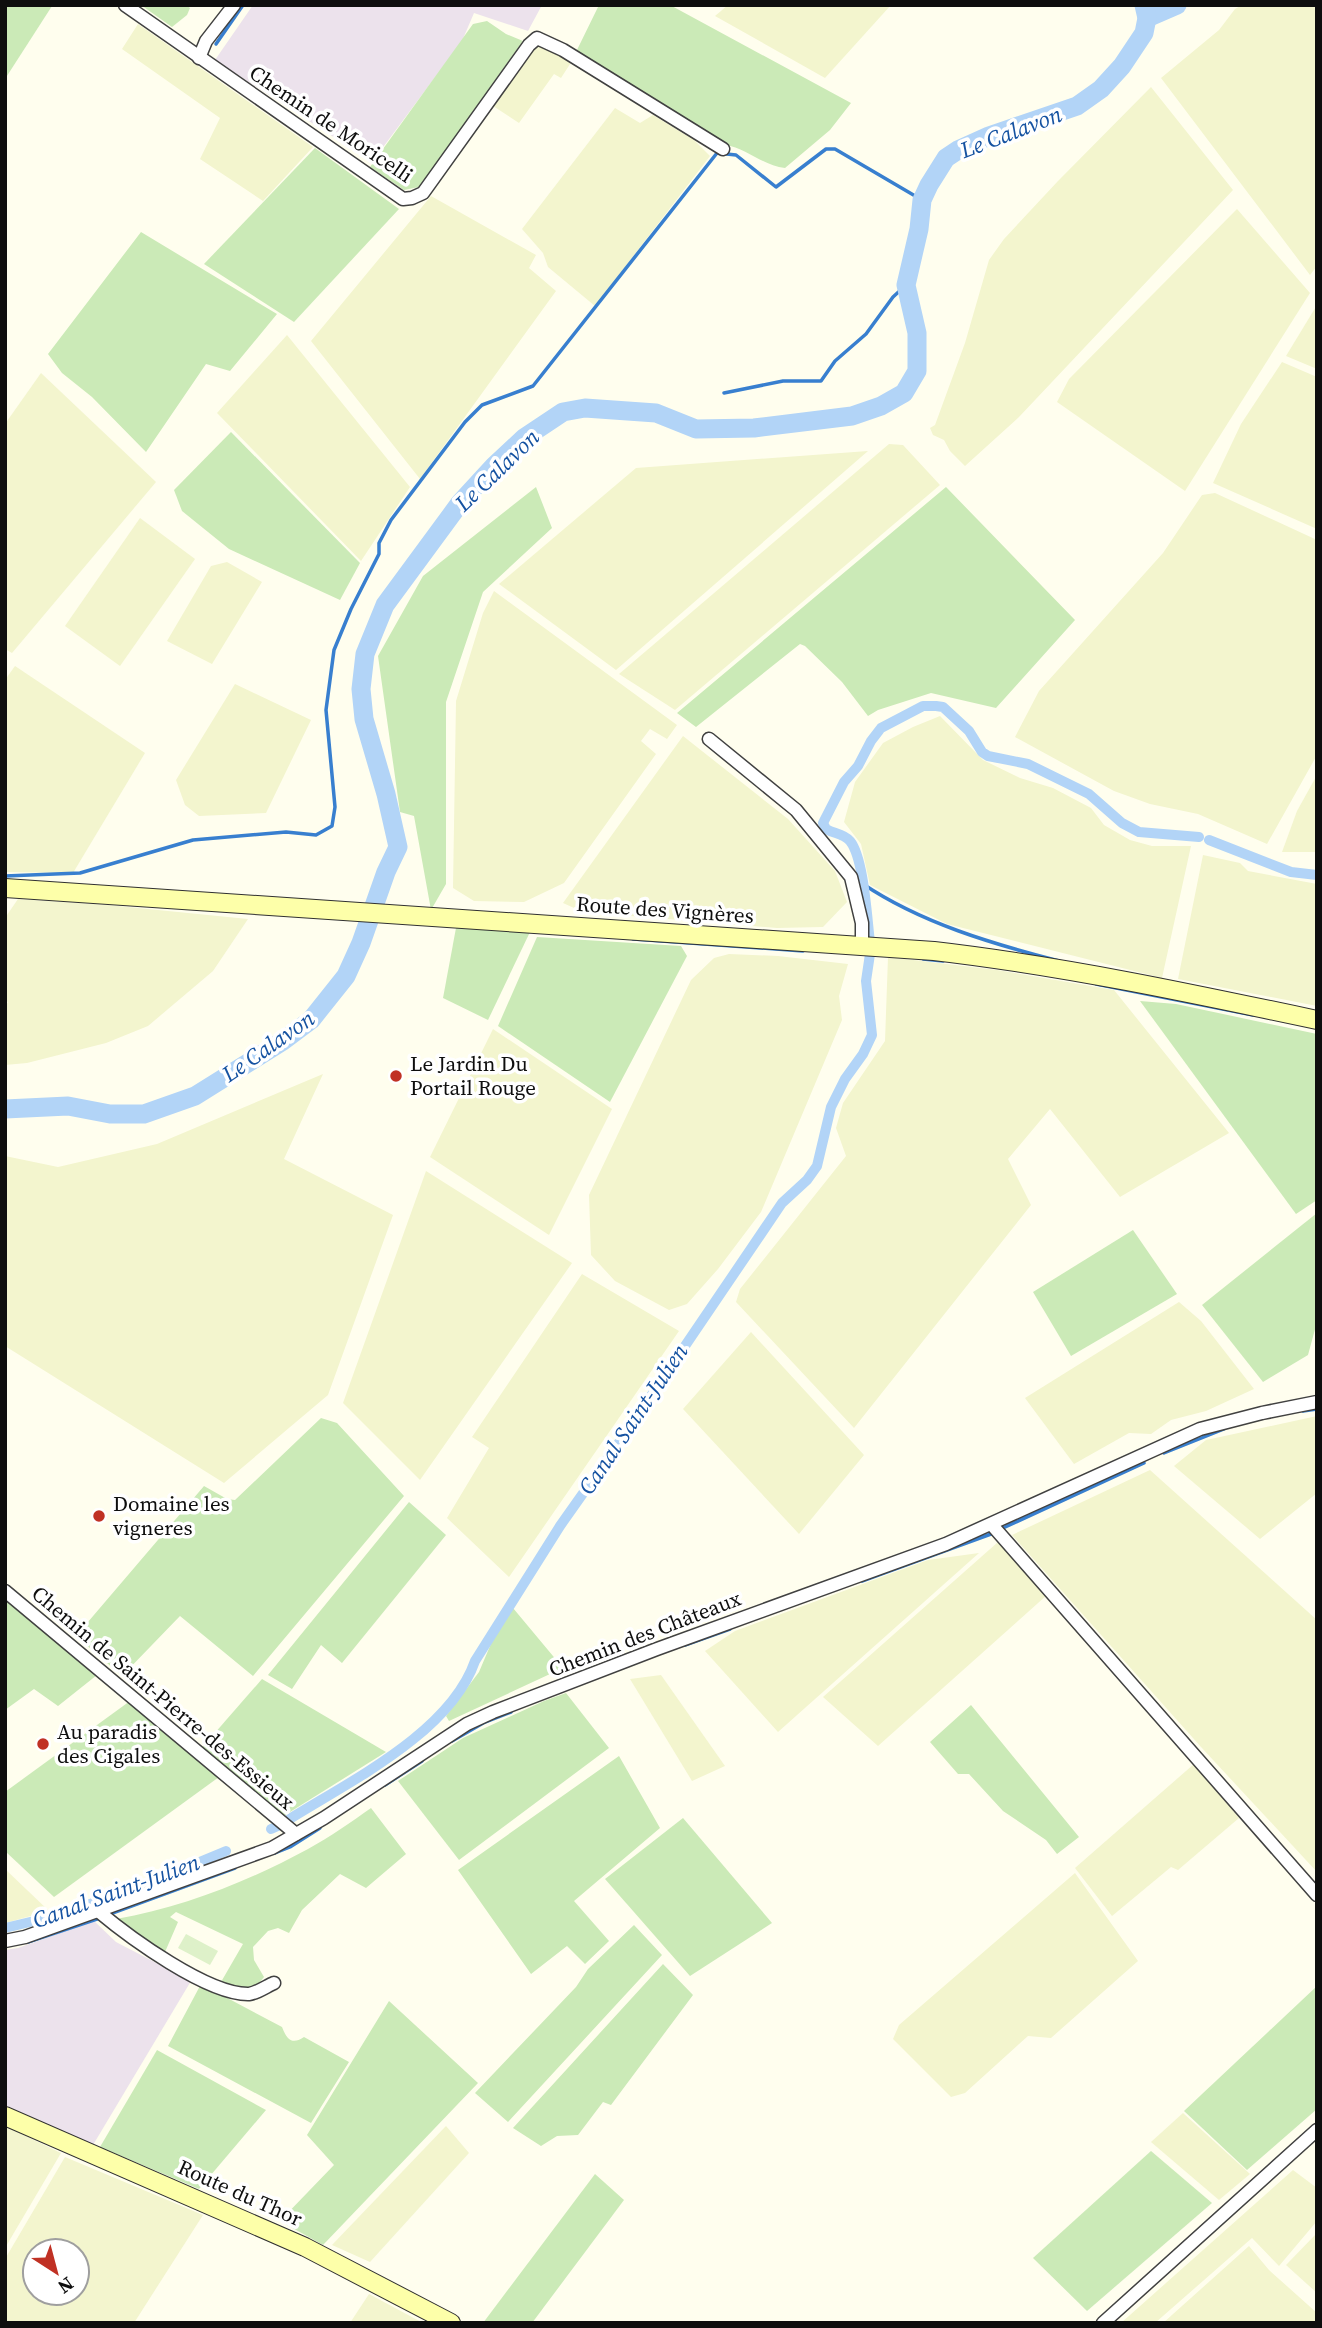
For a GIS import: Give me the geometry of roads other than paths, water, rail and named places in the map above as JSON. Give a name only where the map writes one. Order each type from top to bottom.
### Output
[{"type":"street","name":"Chemin de Moricelli","points":[[125,5],[403,199],[423,192],[529,44],[537,38],[563,50],[723,149]]},
{"type":"street","points":[[199,58],[206,41],[234,5]]},
{"type":"street","points":[[709,740],[796,810],[850,877],[868,947]]},
{"type":"street","name":"Route des Vignères","points":[[5,887],[868,947],[1007,960],[1317,1020]]},
{"type":"street","name":"Chemin des Châteaux","points":[[5,1941],[25,1937],[272,1848],[324,1818],[467,1724],[657,1649],[946,1544],[1200,1429],[1317,1402]]},
{"type":"street","points":[[992,1525],[1317,1895]]},
{"type":"street","name":"Chemin de Saint-Pierre-des-Essieux","points":[[5,1591],[296,1834]]},
{"type":"street","points":[[98,1911],[133,1940],[220,1989],[251,1994],[274,1983]]},
{"type":"street","name":"Route du Thor","points":[[5,2116],[305,2246],[451,2323]]},
{"type":"street","points":[[1103,2323],[1317,2130]]},
{"type":"waterway","points":[[216,44],[243,5]]},
{"type":"waterway","name":"Le Calavon","points":[[5,1109],[68,1106],[110,1114],[144,1114],[195,1096],[283,1041],[311,1020],[346,976],[398,847],[364,719],[361,689],[365,654],[385,605],[460,503],[524,438],[563,412],[585,408],[656,413],[696,429],[754,428],[852,416],[881,406],[904,393],[917,371],[917,333],[906,285],[919,229],[922,200],[929,185],[946,158],[958,150],[989,136],[1077,106],[1101,89],[1122,66],[1144,33],[1147,18],[1144,5]]},
{"type":"waterway","points":[[1147,18],[1177,5]]},
{"type":"waterway","points":[[5,876],[80,873],[193,840],[286,832],[316,835],[332,826],[335,807],[326,710],[334,650],[379,554],[379,543],[391,520],[465,422],[482,405],[533,386],[717,153],[736,155],[776,187],[826,149],[835,149],[922,200]]},
{"type":"waterway","points":[[724,393],[783,381],[821,381],[835,361],[866,334],[893,297],[906,285]]},
{"type":"waterway","name":"Canal Saint-Julien","points":[[870,942],[862,874],[855,849],[847,838],[826,829],[823,823],[844,782],[858,766],[881,728],[923,706],[943,707],[969,731],[982,752],[988,756],[1028,764],[1089,794],[1122,823],[1139,832],[1199,837]]},
{"type":"waterway","name":"Canal Saint-Julien","points":[[1209,840],[1291,872],[1317,875]]},
{"type":"waterway","points":[[863,884],[909,910],[958,931],[1059,961]]},
{"type":"waterway","points":[[633,939],[803,951]]},
{"type":"waterway","name":"Canal Saint-Julien","points":[[288,1820],[368,1772],[421,1733],[444,1711],[462,1687],[475,1661],[560,1526],[782,1203],[807,1180],[817,1166],[831,1107],[872,1035],[866,981],[870,954]]},
{"type":"waterway","points":[[923,959],[943,961]]},
{"type":"waterway","points":[[1096,984],[1253,1015]]},
{"type":"waterway","points":[[1303,1411],[1317,1409]]},
{"type":"waterway","points":[[1164,1453],[1224,1429]]},
{"type":"waterway","points":[[1003,1528],[1144,1463]]},
{"type":"waterway","points":[[862,1581],[991,1534]]},
{"type":"waterway","points":[[685,1645],[730,1629]]},
{"type":"waterway","points":[[452,1741],[485,1722],[511,1712]]},
{"type":"waterway","points":[[385,1785],[422,1761]]},
{"type":"waterway","name":"Canal Saint-Julien","points":[[271,1829],[280,1825]]},
{"type":"waterway","points":[[275,1853],[320,1828]]},
{"type":"waterway","name":"Canal Saint-Julien","points":[[5,1928],[59,1915],[144,1885],[226,1851]]},
{"type":"waterway","points":[[107,1915],[235,1868]]},
{"type":"waterway","points":[[28,1942],[100,1918]]},
{"type":"place","name":"Le Jardin Du Portail Rouge","points":[[396,1076]]},
{"type":"place","name":"Domaine les vigneres","points":[[99,1516]]},
{"type":"place","name":"Au paradis des Cigales","points":[[43,1744]]}]
